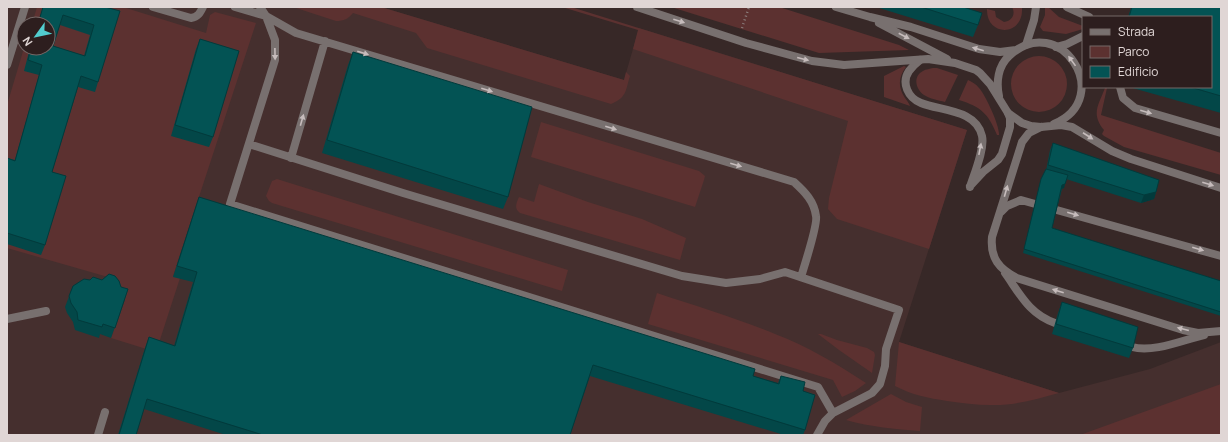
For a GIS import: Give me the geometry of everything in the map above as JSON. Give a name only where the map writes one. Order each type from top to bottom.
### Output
[{"type":"street","points":[[7,65],[25,7]]},
{"type":"street","points":[[153,7],[191,18],[196,17],[203,7]]},
{"type":"street","points":[[235,7],[266,16],[296,32],[794,182],[804,191],[812,202],[817,217],[801,277]]},
{"type":"street","points":[[260,7],[266,16],[275,40],[276,60],[230,204],[818,387],[833,413]]},
{"type":"street","points":[[637,7],[746,42],[812,61],[844,65],[935,59],[955,63],[976,70],[990,84],[1000,100],[1010,118],[1010,127],[1002,154],[992,166],[983,172],[970,186],[982,148],[982,137],[978,127],[970,119],[960,114],[921,103],[908,93],[906,78],[909,71],[920,60]]},
{"type":"street","points":[[836,7],[870,18],[911,27],[986,51],[1000,52],[1016,50]]},
{"type":"street","points":[[1026,45],[1034,20],[1036,7]]},
{"type":"street","points":[[1067,7],[1088,16]]},
{"type":"street","points":[[870,18],[955,63]]},
{"type":"street","points":[[1000,100],[998,78],[1001,67],[1007,57],[1016,50],[1026,45],[1036,43],[1056,46],[1063,45],[1082,36]]},
{"type":"street","points":[[291,158],[325,41]]},
{"type":"street","points":[[1051,126],[1066,118],[1077,105],[1081,82],[1079,71],[1074,61],[1056,46]]},
{"type":"street","points":[[1120,88],[1123,98],[1135,108],[1221,133]]},
{"type":"street","points":[[1008,114],[1022,123],[1031,126],[1072,127],[1112,151],[1131,159],[1221,188]]},
{"type":"street","points":[[1041,127],[1029,134],[1022,142],[991,243],[994,256],[1026,304],[1044,319],[1055,323]]},
{"type":"street","points":[[249,144],[682,276],[726,283],[760,279],[784,272],[899,310],[886,349],[885,366],[880,384],[872,393],[833,413],[825,421],[817,435]]},
{"type":"street","points":[[999,215],[1007,206],[1022,200],[1221,256]]},
{"type":"street","points":[[1004,271],[1017,278],[1183,330],[1198,333],[1212,332]]},
{"type":"street","points":[[7,319],[46,312]]},
{"type":"street","points":[[1132,347],[1139,349],[1150,348],[1221,330]]},
{"type":"street","points":[[98,435],[105,412]]},
{"type":"path","points":[[742,29],[749,7]]},
{"type":"shaded area","points":[[7,7],[381,7],[624,80],[639,28],[967,130],[899,342],[1059,393],[1150,369],[1221,342],[1221,435],[7,435]]},
{"type":"green space","points":[[37,7],[123,7],[206,33],[210,15],[215,12],[256,23],[173,276],[180,278],[156,352],[111,338],[125,300],[108,277],[7,248],[7,105],[22,56],[56,56],[56,16],[34,16]]},
{"type":"green space","points":[[293,7],[381,7],[624,80],[626,72],[630,76],[623,96],[611,104],[427,48],[416,33],[353,13],[346,19],[336,21]]},
{"type":"green space","points":[[562,7],[571,7],[967,130],[929,249],[837,219],[828,209],[829,198],[848,121],[633,49],[638,30]]},
{"type":"green space","points":[[671,7],[779,7],[899,45],[909,50],[819,53]]},
{"type":"green space","points":[[1012,7],[1022,7],[1021,18],[1017,25],[1011,29],[1004,30],[998,29],[992,25],[988,18],[987,9],[995,11],[996,17],[1004,22],[1011,19],[1014,12]]},
{"type":"green space","points":[[1045,7],[1048,7],[1059,17],[1082,26],[1082,29],[1066,34],[1043,31],[1040,27],[1045,15]]},
{"type":"green space","points":[[1033,56],[1045,56],[1055,60],[1063,68],[1067,78],[1067,90],[1063,100],[1055,108],[1045,112],[1033,112],[1023,108],[1015,100],[1011,90],[1011,78],[1015,68],[1023,60]]},
{"type":"green space","points":[[904,66],[906,67],[901,75],[900,86],[910,106],[884,97],[884,76]]},
{"type":"green space","points":[[933,68],[958,75],[945,102],[926,96],[917,86],[916,83],[920,73]]},
{"type":"green space","points":[[968,80],[977,85],[982,91],[992,110],[999,135],[997,135],[987,116],[983,112],[973,105],[959,100]]},
{"type":"green space","points":[[1105,88],[1107,88],[1101,115],[1221,153],[1221,175],[1124,147],[1104,136],[1102,134],[1104,130],[1098,119],[1097,110]]},
{"type":"green space","points":[[541,122],[699,171],[705,176],[695,207],[531,157]]},
{"type":"green space","points":[[277,179],[568,270],[562,291],[272,203],[266,196],[272,181]]},
{"type":"green space","points":[[539,184],[588,202],[642,219],[686,238],[680,260],[520,213],[516,206],[519,197],[534,202]]},
{"type":"green space","points":[[657,293],[731,317],[799,344],[866,383],[855,391],[842,397],[833,380],[648,324]]},
{"type":"green space","points":[[818,334],[867,348],[874,352],[875,355],[872,373],[839,350]]},
{"type":"green space","points":[[899,342],[1059,393],[1025,402],[999,405],[979,405],[933,399],[914,394],[895,386]]},
{"type":"green space","points":[[1221,384],[1221,435],[1080,435]]},
{"type":"green space","points":[[891,394],[906,402],[922,407],[920,431],[874,426],[846,420]]},
{"type":"building","points":[[43,7],[105,7],[120,11],[98,82],[81,76],[52,172],[66,176],[45,245],[7,233],[7,158],[15,161],[42,65],[28,60],[29,56],[56,56],[56,47],[85,56],[94,25],[63,15],[56,37],[56,16],[40,16]]},
{"type":"building","points":[[921,7],[963,7],[982,13],[978,25]]},
{"type":"building","points":[[1132,7],[1221,7],[1221,96],[1193,88],[1212,88],[1212,16],[1129,16]]},
{"type":"building","points":[[200,39],[239,51],[213,137],[175,125]]},
{"type":"building","points":[[353,52],[532,107],[508,197],[327,140]]},
{"type":"building","points":[[1053,143],[1159,180],[1156,192],[1144,195],[1048,165]]},
{"type":"building","points":[[1046,169],[1068,175],[1065,184],[1062,185],[1052,228],[1221,281],[1221,312],[1024,249],[1041,179]]},
{"type":"building","points":[[199,197],[755,369],[753,376],[779,384],[781,376],[805,382],[803,391],[815,395],[805,430],[593,365],[570,435],[263,435],[147,399],[136,435],[119,435],[149,337],[175,346],[197,272],[177,266]]},
{"type":"building","points":[[109,274],[115,276],[121,287],[128,289],[115,328],[103,324],[102,327],[78,320],[77,312],[71,303],[69,296],[73,286],[84,279],[90,280],[93,277],[102,280]]},
{"type":"building","points":[[1062,302],[1138,327],[1133,348],[1056,324]]}]
